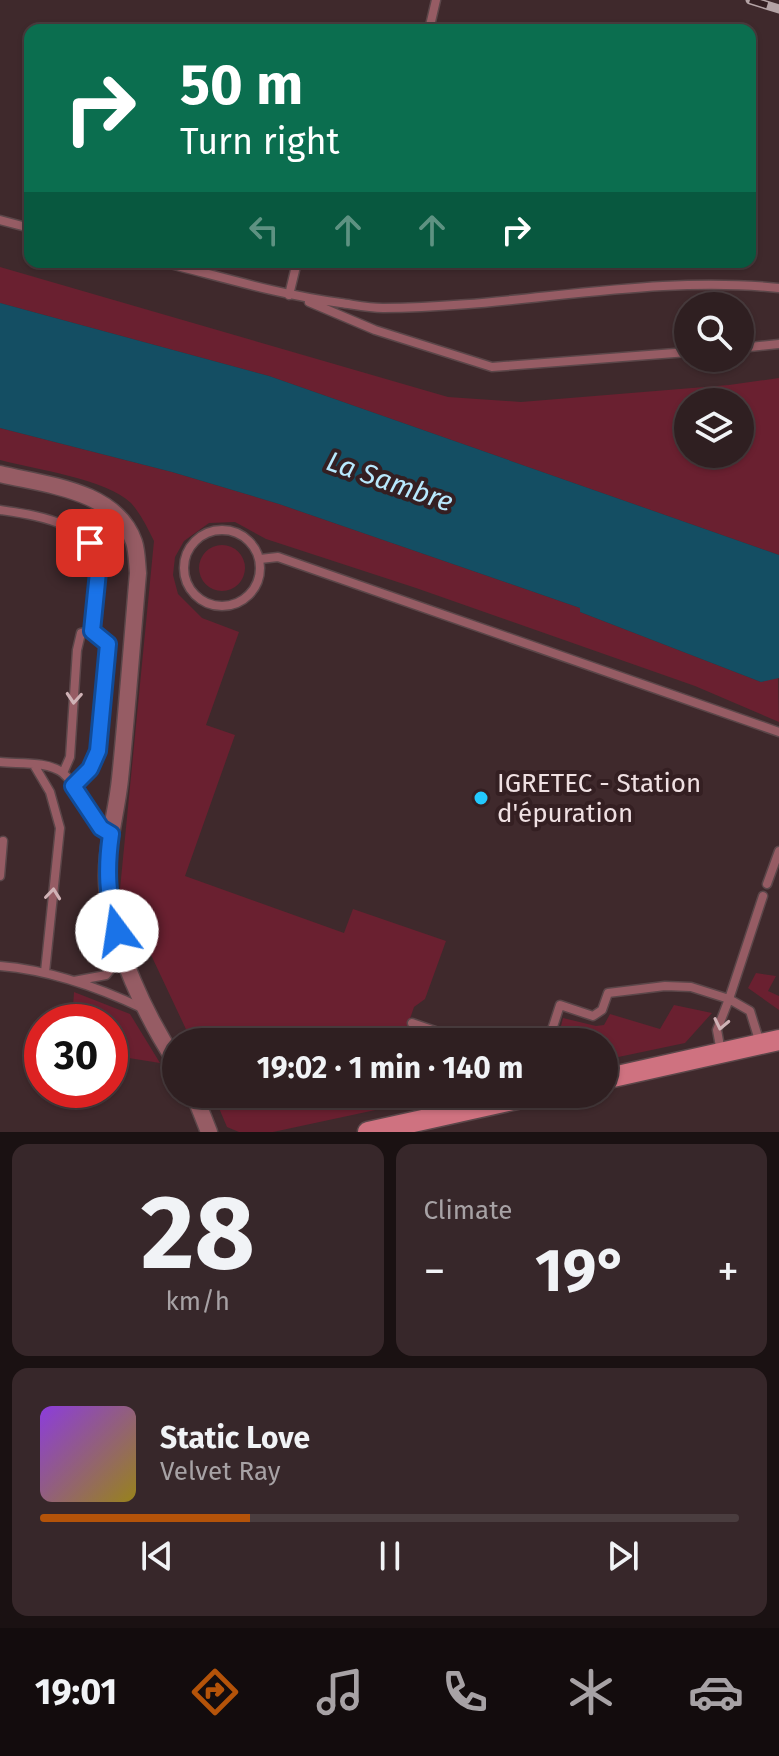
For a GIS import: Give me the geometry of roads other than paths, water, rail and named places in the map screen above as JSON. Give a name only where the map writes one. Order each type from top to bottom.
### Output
[{"type":"main road","points":[[618,1076],[770,1042]]},
{"type":"main road","points":[[368,1132],[477,1108]]},
{"type":"street","points":[[0,474],[85,495],[106,506],[124,523],[135,543],[138,573],[119,786],[106,864],[107,891],[124,953],[145,1009],[162,1038]]},
{"type":"street","points":[[200,1108],[209,1132]]},
{"type":"lane","points":[[430,24],[436,0]]},
{"type":"lane","points":[[0,220],[24,226]]},
{"type":"lane","points":[[185,268],[293,296],[393,308],[466,306],[599,291],[687,286],[779,288]]},
{"type":"lane","points":[[293,296],[296,268]]},
{"type":"lane","points":[[293,296],[375,330],[492,367],[674,353]]},
{"type":"lane","points":[[754,347],[779,344]]},
{"type":"lane","points":[[0,510],[71,527],[90,543],[98,572],[92,631]]},
{"type":"lane","points":[[210,531],[235,531],[247,538],[260,559],[257,584],[250,594],[229,606],[204,602],[187,584],[183,571],[184,558],[190,547],[198,537],[210,531]]},
{"type":"lane","points":[[260,559],[278,557],[779,732]]},
{"type":"lane","points":[[63,773],[70,757],[77,650],[81,633],[92,631],[108,644],[98,751],[90,769],[73,786]]},
{"type":"lane","points":[[0,762],[34,765],[63,773],[101,828],[111,834]]},
{"type":"lane","points":[[34,765],[50,792],[60,828],[45,972]]},
{"type":"lane","points":[[0,876],[3,841]]},
{"type":"lane","points":[[767,884],[779,851]]},
{"type":"lane","points":[[721,1053],[717,1030],[763,896]]},
{"type":"lane","points":[[74,981],[106,975],[124,953]]},
{"type":"lane","points":[[0,966],[45,972],[145,1009]]},
{"type":"lane","points":[[553,1028],[560,1005],[593,1016],[602,1010],[608,993],[665,986],[691,987],[729,999],[750,1011],[770,1042]]},
{"type":"lane","points":[[412,1023],[426,1028]]},
{"type":"water","name":"La Sambre","points":[[0,303],[269,376],[779,555],[779,678],[761,682],[580,612],[580,608],[279,504],[172,472],[0,428]]},
{"type":"railway","points":[[750,0],[779,9]]},
{"type":"place","name":"IGRETEC - Station d'épuration","points":[[481,798]]}]
